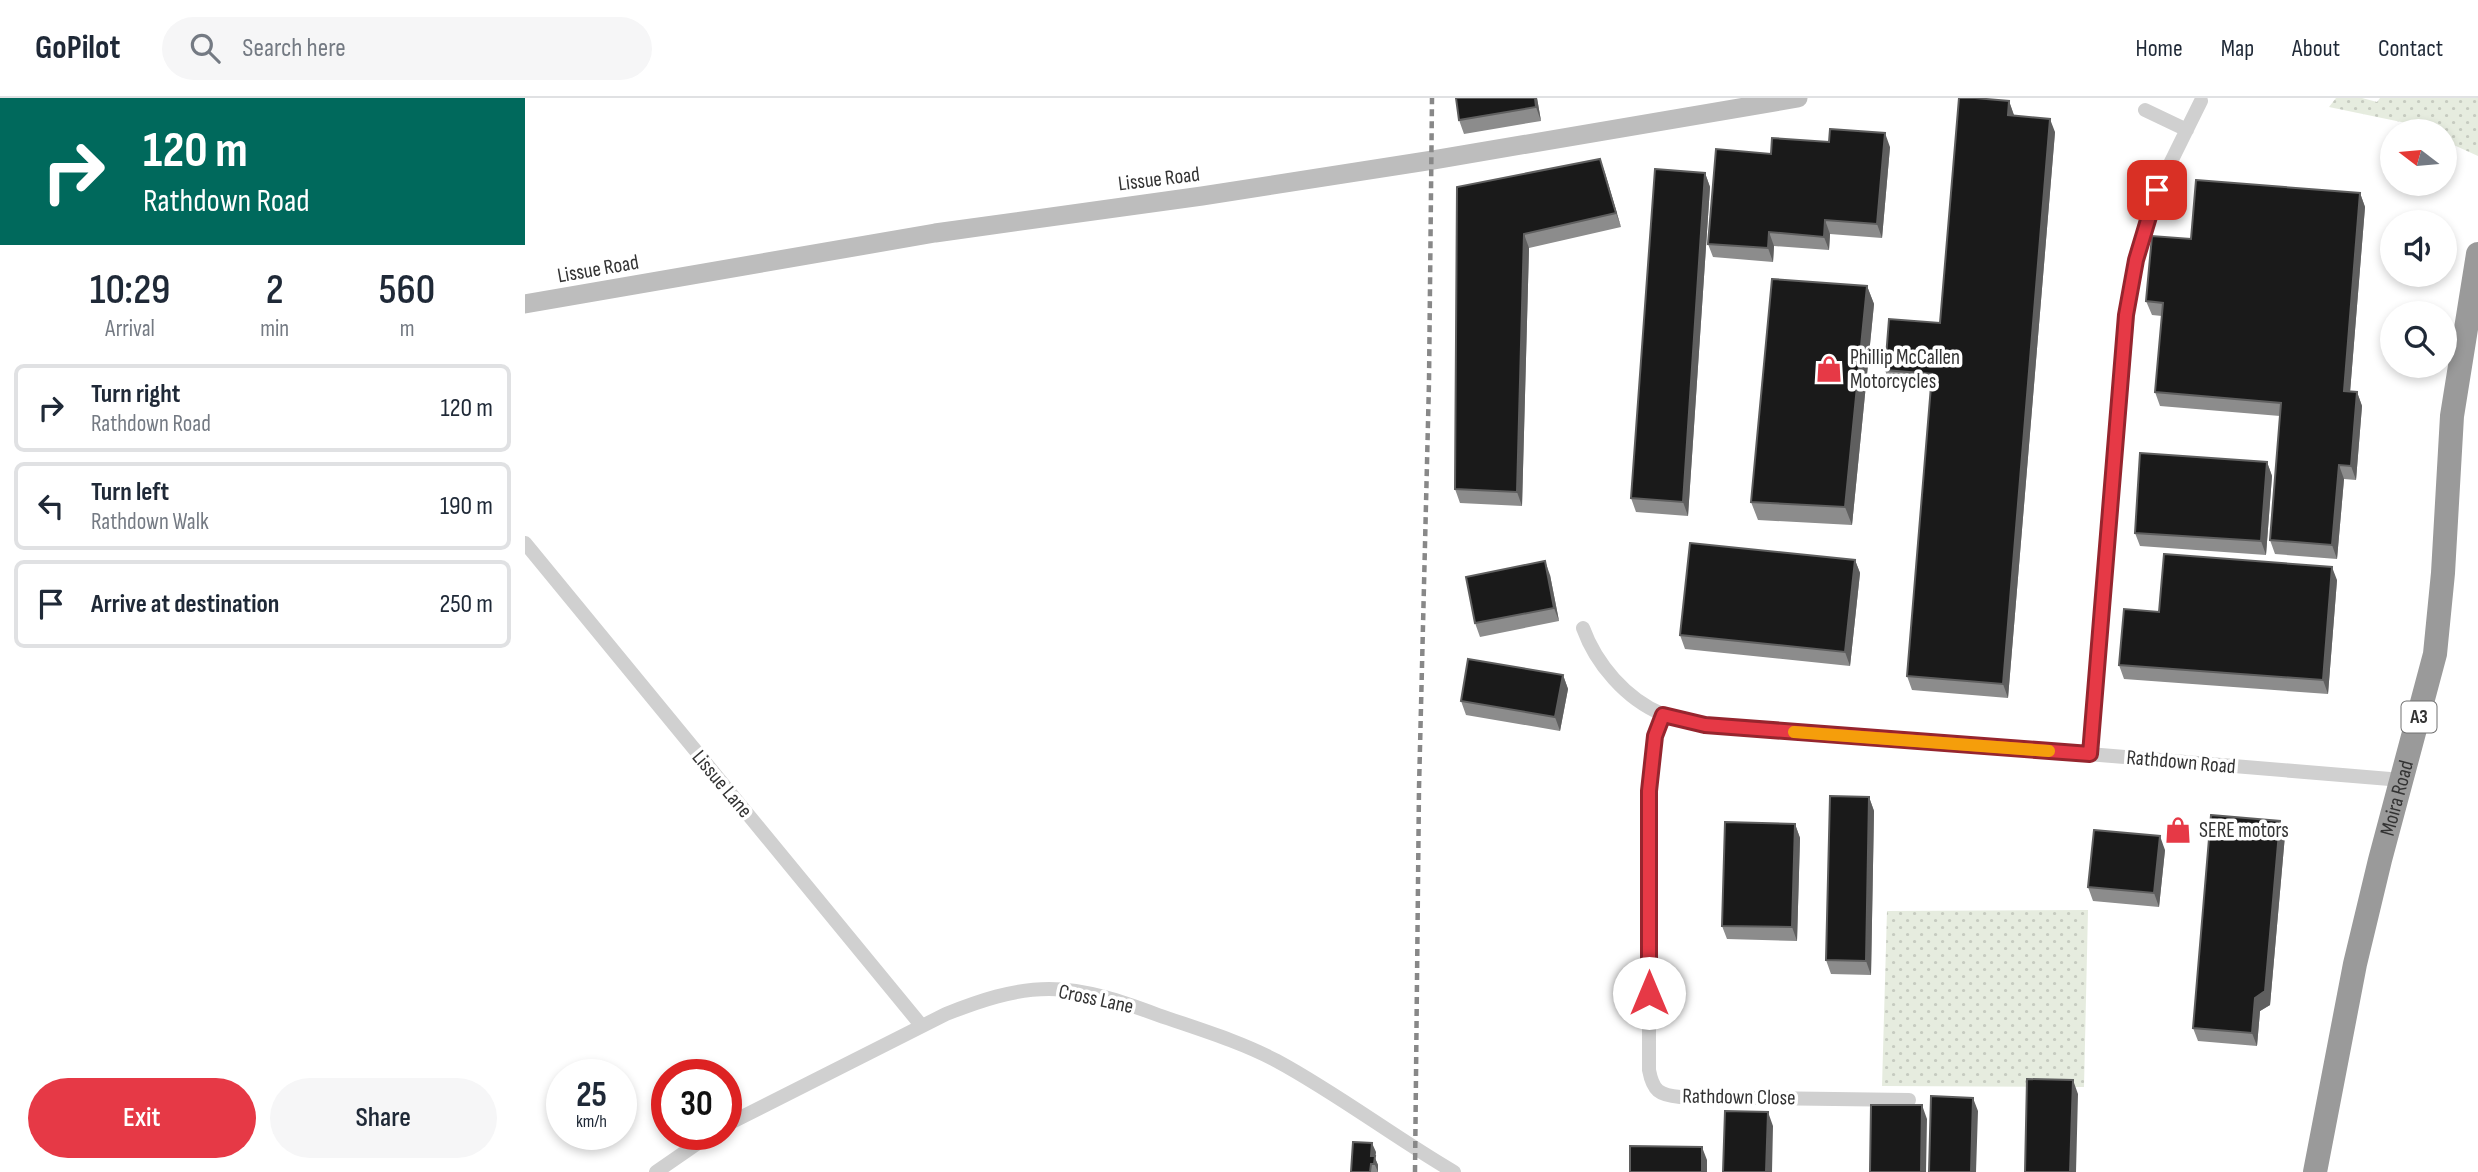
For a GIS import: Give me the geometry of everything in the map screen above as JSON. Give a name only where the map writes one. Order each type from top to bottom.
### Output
[{"type":"highway","name":"Moira Road","points":[[2315,1172],[2355,964],[2435,654],[2443,573],[2452,416],[2478,254]]},
{"type":"street","name":"Lissue Road","points":[[525,304],[935,233],[1202,196],[1460,156],[1798,98]]},
{"type":"street","points":[[2090,754],[2130,288],[2157,190],[2201,101]]},
{"type":"street","points":[[2145,110],[2187,130]]},
{"type":"street","name":"Lissue Lane","points":[[525,542],[921,1025]]},
{"type":"street","name":"Rathdown Road","points":[[1583,628],[1597,659],[1632,695],[1663,715],[1705,725],[2402,780]]},
{"type":"street","name":"Rathdown Close","points":[[1663,715],[1655,736],[1649,791],[1651,1083],[1658,1092],[1680,1097],[1909,1100]]},
{"type":"street","name":"Cross Lane","points":[[742,1117],[921,1025],[974,1003],[1025,990],[1069,990],[1101,996],[1253,1049],[1304,1077],[1454,1172]]},
{"type":"street","points":[[656,1172],[688,1150]]},
{"type":"shaded area","points":[[2336,98],[2362,98],[2377,102],[2380,98],[2478,98],[2478,156],[2457,146],[2457,119],[2387,119],[2329,107]]},
{"type":"shaded area","points":[[2088,910],[2084,1087],[1882,1086],[1887,911]]},
{"type":"building","points":[[1456,98],[1535,98],[1536,107],[1459,120]]},
{"type":"building","points":[[1959,98],[2009,101],[2008,115],[2050,119],[2003,684],[1907,676],[1932,374],[1885,370],[1889,319],[1940,323]]},
{"type":"building","points":[[1830,129],[1885,133],[1877,224],[1825,220],[1824,237],[1769,232],[1768,248],[1708,244],[1716,149],[1771,154],[1772,138],[1829,142]]},
{"type":"building","points":[[1600,159],[1616,213],[1524,234],[1517,492],[1455,489],[1457,187]]},
{"type":"building","points":[[1655,169],[1705,173],[1683,502],[1631,498]]},
{"type":"building","points":[[2196,180],[2360,193],[2344,391],[2357,392],[2351,466],[2339,465],[2332,545],[2270,540],[2281,403],[2155,392],[2163,303],[2146,301],[2152,236],[2191,239]]},
{"type":"building","points":[[1772,279],[1867,286],[1845,507],[1751,502]]},
{"type":"building","points":[[2140,453],[2267,462],[2261,541],[2135,533]]},
{"type":"building","points":[[1690,543],[1855,560],[1845,652],[1680,635]]},
{"type":"building","points":[[2164,554],[2332,567],[2323,680],[2119,665],[2124,609],[2159,612]]},
{"type":"building","points":[[1545,561],[1554,608],[1475,623],[1466,577]]},
{"type":"building","points":[[1468,659],[1563,675],[1555,717],[1461,701]]},
{"type":"building","points":[[1830,796],[1869,797],[1866,961],[1826,960]]},
{"type":"building","points":[[2211,815],[2280,821],[2265,991],[2255,998],[2252,1033],[2193,1028]]},
{"type":"building","points":[[1725,822],[1795,824],[1792,927],[1722,926]]},
{"type":"building","points":[[2094,830],[2160,836],[2154,893],[2088,887]]},
{"type":"building","points":[[2027,1079],[2073,1080],[2070,1172],[2025,1172]]},
{"type":"building","points":[[1931,1096],[1973,1098],[1971,1172],[1929,1172]]},
{"type":"building","points":[[1871,1105],[1922,1105],[1921,1172],[1870,1172]]},
{"type":"building","points":[[1725,1111],[1768,1112],[1766,1172],[1723,1172]]},
{"type":"building","points":[[1353,1142],[1372,1143],[1371,1156],[1375,1156],[1370,1172],[1351,1172]]},
{"type":"building","points":[[1630,1146],[1702,1147],[1702,1172],[1630,1172]]},
{"type":"railway","points":[[1415,1172],[1432,98]]},
{"type":"slow traffic","points":[[1794,732],[2049,751]]},
{"type":"place","name":"Phillip McCallen Motorcycles","points":[[1829,369]]},
{"type":"place","name":"SERE motors","points":[[2178,830]]},
{"type":"route","points":[[1649,993],[1649,791],[1655,736],[1658,722],[1663,715],[1705,725],[2090,754],[2126,315],[2136,260],[2157,190]]}]
